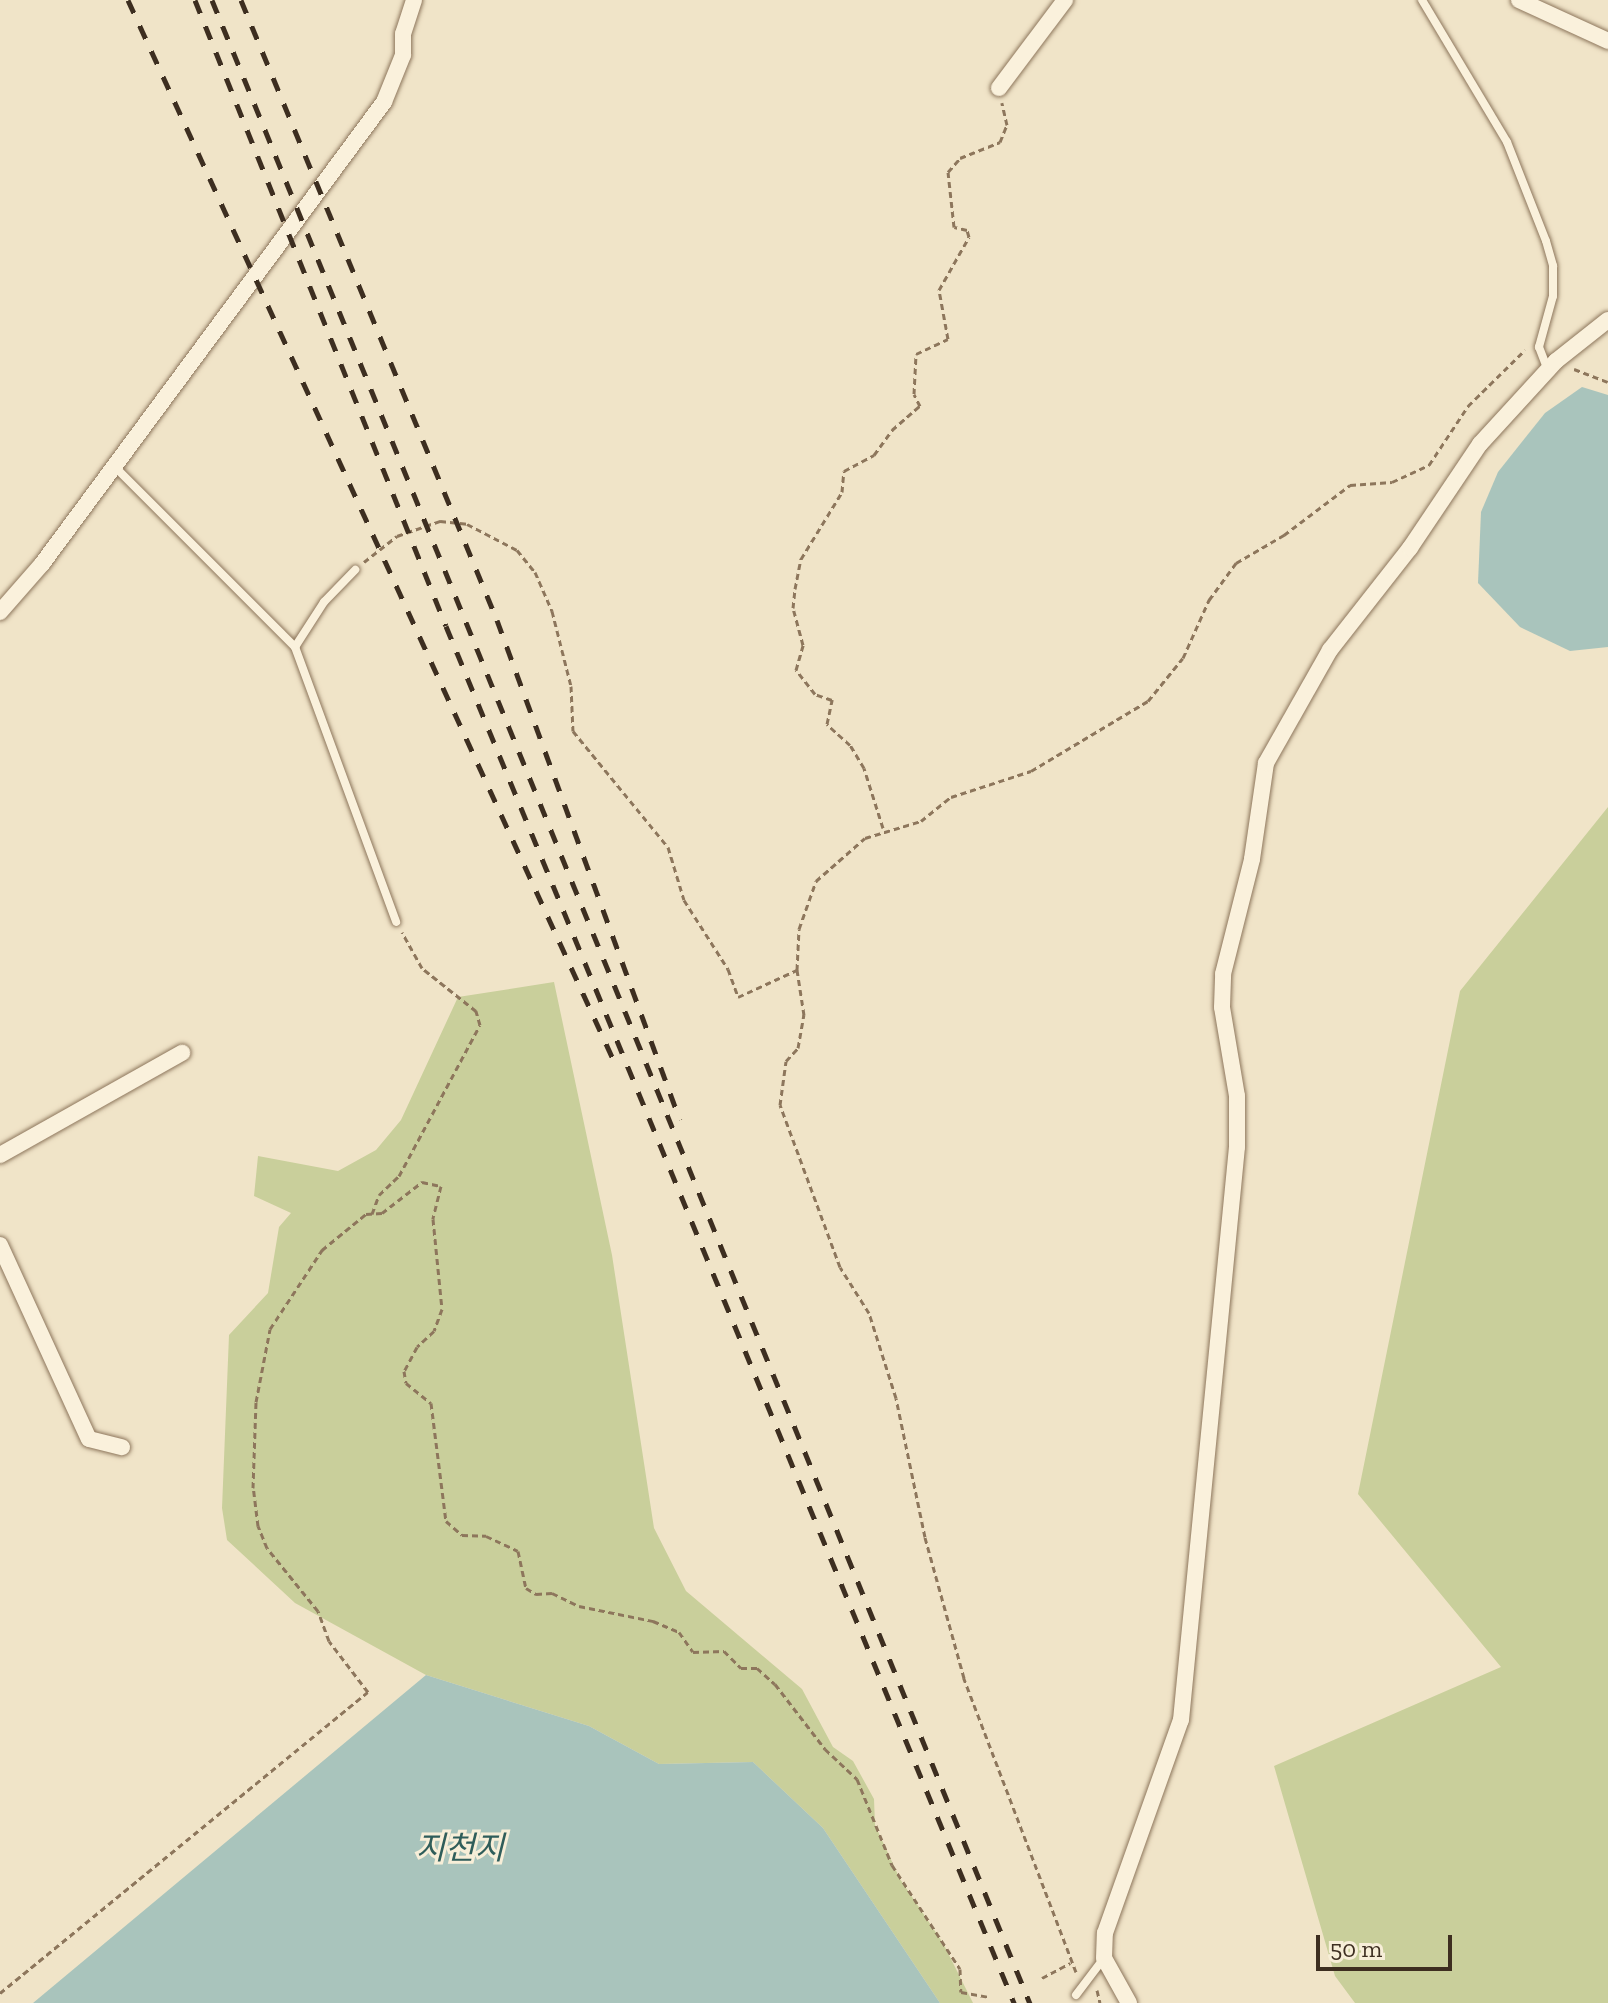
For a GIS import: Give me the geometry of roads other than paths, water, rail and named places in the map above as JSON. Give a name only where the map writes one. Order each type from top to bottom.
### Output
[{"type":"street","points":[[0,612],[115,467],[384,102],[403,55],[403,34],[414,0]]},
{"type":"street","points":[[999,88],[1065,0]]},
{"type":"street","points":[[1519,0],[1608,41]]},
{"type":"street","points":[[1129,2003],[1104,1958],[1105,1933],[1181,1720],[1237,1147],[1237,1096],[1222,1007],[1223,974],[1258,830],[1266,763],[1330,650],[1410,548],[1480,444],[1552,365],[1608,320]]},
{"type":"street","points":[[0,1155],[182,1053]]},
{"type":"street","points":[[0,1245],[89,1439],[122,1447]]},
{"type":"lane","points":[[1422,0],[1507,142],[1546,241],[1553,296],[1539,347],[1552,365]]},
{"type":"lane","points":[[115,467],[295,647],[396,922]]},
{"type":"lane","points":[[295,647],[324,602],[355,570]]},
{"type":"lane","points":[[1076,1995],[1104,1958]]},
{"type":"water","points":[[1582,387],[1608,395],[1608,647],[1570,651],[1520,627],[1478,583],[1481,512],[1498,472],[1545,413]]},
{"type":"water","name":"지천지","points":[[426,1675],[589,1726],[659,1764],[753,1762],[823,1828],[940,2003],[33,2003]]},
{"type":"railway","points":[[128,0],[614,1061]]},
{"type":"railway","points":[[195,0],[446,626],[1014,2003]]},
{"type":"railway","points":[[212,0],[1030,2003]]},
{"type":"railway","points":[[241,0],[497,620],[680,1120]]}]
